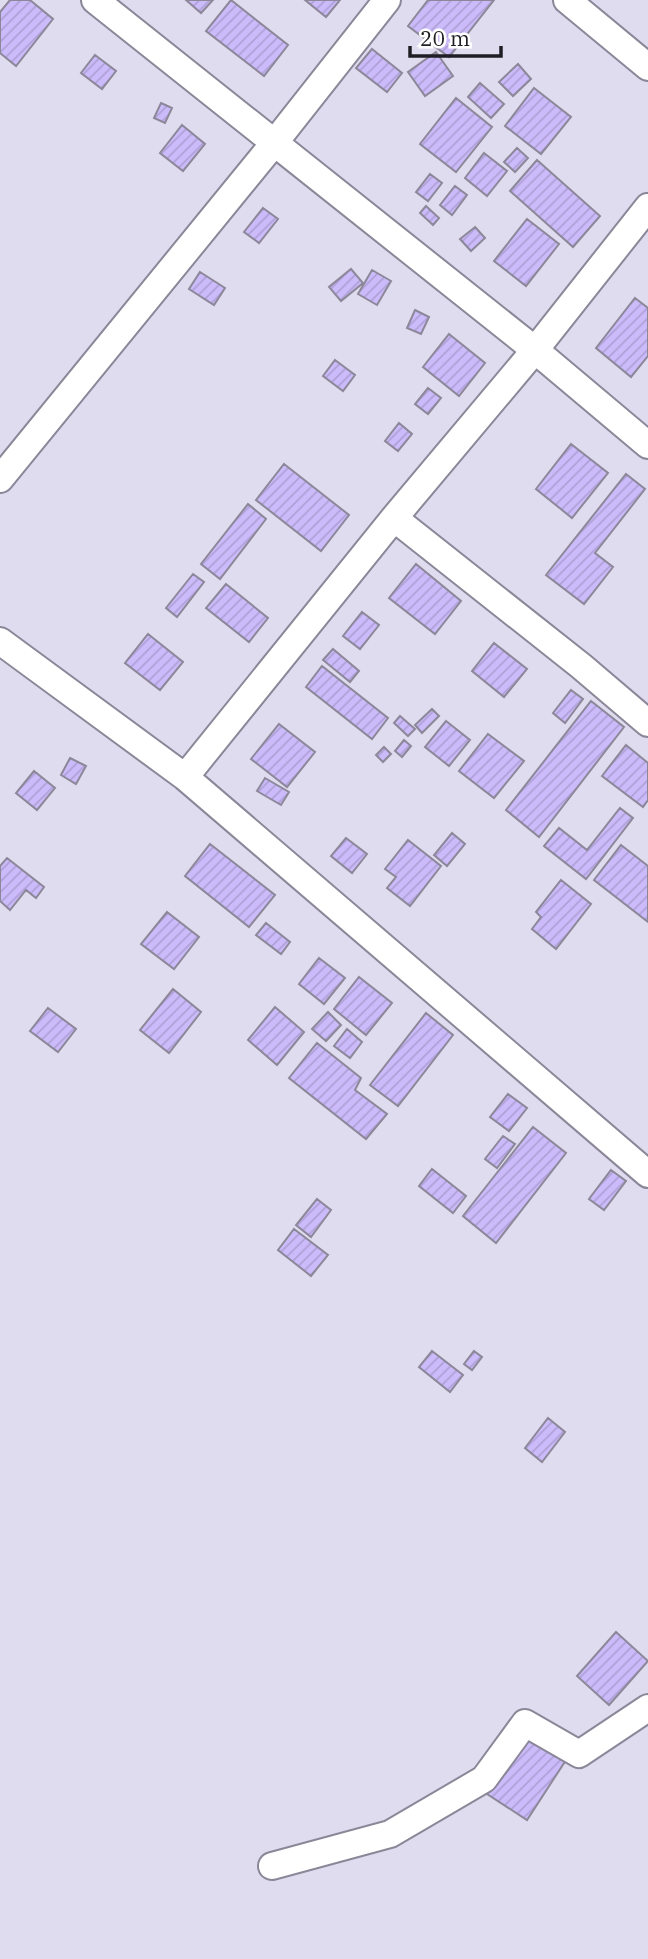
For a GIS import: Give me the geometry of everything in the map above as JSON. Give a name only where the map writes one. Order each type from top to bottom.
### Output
[{"type":"street","points":[[95,0],[535,350],[648,445]]},
{"type":"street","points":[[0,480],[387,0]]},
{"type":"street","points":[[567,0],[648,67]]},
{"type":"street","points":[[184,778],[394,518],[535,350],[648,206]]},
{"type":"street","points":[[394,518],[648,723]]},
{"type":"street","points":[[0,641],[184,778],[648,1174]]},
{"type":"street","points":[[272,1866],[390,1834],[484,1779],[525,1723],[579,1755],[648,1708]]},
{"type":"building","points":[[10,0],[30,0],[53,19],[16,66],[0,53],[0,12]]},
{"type":"building","points":[[186,0],[213,0],[201,13]]},
{"type":"building","points":[[231,0],[288,45],[264,76],[206,31]]},
{"type":"building","points":[[305,0],[340,0],[326,17]]},
{"type":"building","points":[[428,0],[494,0],[449,57],[408,26]]},
{"type":"building","points":[[372,49],[402,73],[387,92],[356,68]]},
{"type":"building","points":[[436,52],[453,76],[425,96],[408,72]]},
{"type":"building","points":[[95,55],[116,71],[102,89],[81,73]]},
{"type":"building","points":[[518,64],[531,79],[513,96],[499,82]]},
{"type":"building","points":[[480,83],[504,104],[491,118],[468,97]]},
{"type":"building","points":[[534,88],[571,117],[541,154],[505,126]]},
{"type":"building","points":[[456,98],[492,127],[456,172],[420,144]]},
{"type":"building","points":[[161,103],[172,108],[165,123],[154,118]]},
{"type":"building","points":[[182,125],[205,144],[183,171],[160,153]]},
{"type":"building","points":[[517,148],[528,158],[515,172],[504,162]]},
{"type":"building","points":[[484,153],[507,171],[487,196],[465,178]]},
{"type":"building","points":[[537,160],[600,216],[573,247],[510,191]]},
{"type":"building","points":[[430,174],[442,183],[428,201],[416,192]]},
{"type":"building","points":[[455,186],[467,195],[452,215],[440,205]]},
{"type":"building","points":[[426,206],[439,218],[433,225],[420,213]]},
{"type":"building","points":[[263,208],[278,219],[259,243],[244,232]]},
{"type":"building","points":[[527,219],[559,244],[526,286],[494,261]]},
{"type":"building","points":[[475,227],[485,238],[471,251],[460,239]]},
{"type":"building","points":[[351,269],[363,283],[341,301],[329,287]]},
{"type":"building","points":[[372,270],[391,281],[377,305],[358,294]]},
{"type":"building","points":[[200,272],[225,288],[214,305],[189,289]]},
{"type":"building","points":[[635,298],[648,308],[648,356],[631,377],[596,348]]},
{"type":"building","points":[[415,310],[429,317],[421,334],[407,328]]},
{"type":"building","points":[[449,334],[485,363],[459,396],[423,367]]},
{"type":"building","points":[[335,360],[355,375],[343,391],[323,376]]},
{"type":"building","points":[[428,388],[441,398],[428,414],[415,404]]},
{"type":"building","points":[[399,423],[412,434],[398,451],[385,441]]},
{"type":"building","points":[[571,444],[608,473],[572,518],[536,489]]},
{"type":"building","points":[[284,464],[349,515],[321,551],[256,500]]},
{"type":"building","points":[[626,474],[645,489],[595,553],[613,567],[584,604],[546,575]]},
{"type":"building","points":[[248,504],[266,519],[220,579],[201,564]]},
{"type":"building","points":[[416,564],[461,601],[435,634],[389,598]]},
{"type":"building","points":[[193,574],[204,582],[177,617],[166,608]]},
{"type":"building","points":[[226,584],[268,618],[249,642],[206,608]]},
{"type":"building","points":[[362,612],[379,625],[360,649],[343,636]]},
{"type":"building","points":[[148,634],[183,662],[160,690],[125,663]]},
{"type":"building","points":[[494,643],[527,669],[504,697],[472,671]]},
{"type":"building","points":[[333,649],[359,671],[350,682],[323,660]]},
{"type":"building","points":[[322,666],[388,718],[372,739],[306,687]]},
{"type":"building","points":[[571,690],[583,699],[565,723],[553,713]]},
{"type":"building","points":[[591,701],[624,727],[539,837],[506,810]]},
{"type":"building","points":[[432,709],[439,716],[422,733],[415,725]]},
{"type":"building","points":[[400,716],[415,729],[408,736],[394,723]]},
{"type":"building","points":[[446,721],[470,740],[449,766],[425,747]]},
{"type":"building","points":[[279,724],[315,752],[287,787],[251,759]]},
{"type":"building","points":[[488,734],[524,761],[494,798],[459,771]]},
{"type":"building","points":[[404,740],[411,746],[402,757],[395,751]]},
{"type":"building","points":[[626,745],[648,763],[648,800],[643,807],[602,776]]},
{"type":"building","points":[[384,747],[391,754],[383,762],[376,755]]},
{"type":"building","points":[[70,758],[86,766],[76,784],[61,775]]},
{"type":"building","points":[[34,771],[55,788],[37,810],[16,793]]},
{"type":"building","points":[[265,778],[289,792],[281,805],[257,791]]},
{"type":"building","points":[[620,808],[633,818],[586,879],[544,846],[559,828],[587,850]]},
{"type":"building","points":[[452,833],[465,844],[447,866],[434,855]]},
{"type":"building","points":[[346,838],[367,854],[352,873],[331,856]]},
{"type":"building","points":[[408,840],[441,866],[410,906],[387,888],[396,877],[385,869]]},
{"type":"building","points":[[210,844],[275,895],[249,927],[185,876]]},
{"type":"building","points":[[621,845],[648,866],[648,922],[594,880]]},
{"type":"building","points":[[7,858],[44,887],[36,898],[26,890],[10,910],[0,901],[0,866]]},
{"type":"building","points":[[561,880],[591,904],[556,949],[532,929],[541,917],[536,912]]},
{"type":"building","points":[[167,912],[199,937],[174,969],[141,944]]},
{"type":"building","points":[[266,923],[290,942],[281,954],[256,935]]},
{"type":"building","points":[[319,958],[345,978],[324,1004],[299,984]]},
{"type":"building","points":[[359,977],[392,1003],[366,1035],[334,1009]]},
{"type":"building","points":[[173,989],[201,1012],[169,1053],[140,1030]]},
{"type":"building","points":[[275,1007],[304,1032],[277,1065],[248,1040]]},
{"type":"building","points":[[48,1008],[76,1029],[58,1052],[30,1031]]},
{"type":"building","points":[[328,1012],[341,1025],[326,1041],[312,1029]]},
{"type":"building","points":[[426,1013],[453,1035],[398,1106],[370,1085]]},
{"type":"building","points":[[347,1029],[362,1042],[350,1058],[334,1046]]},
{"type":"building","points":[[317,1043],[361,1078],[355,1090],[387,1114],[366,1139],[289,1078]]},
{"type":"building","points":[[508,1094],[527,1108],[509,1131],[490,1117]]},
{"type":"building","points":[[533,1127],[566,1153],[496,1243],[463,1216]]},
{"type":"building","points":[[503,1136],[515,1144],[497,1168],[485,1159]]},
{"type":"building","points":[[432,1169],[466,1196],[453,1213],[419,1186]]},
{"type":"building","points":[[611,1170],[626,1181],[604,1210],[589,1199]]},
{"type":"building","points":[[317,1199],[331,1210],[311,1237],[296,1225]]},
{"type":"building","points":[[294,1229],[328,1255],[311,1276],[278,1250]]},
{"type":"building","points":[[432,1351],[463,1375],[450,1392],[419,1367]]},
{"type":"building","points":[[474,1351],[482,1357],[472,1370],[464,1364]]},
{"type":"building","points":[[548,1418],[565,1432],[542,1462],[525,1448]]},
{"type":"building","points":[[616,1632],[648,1661],[609,1705],[577,1676]]},
{"type":"building","points":[[526,1734],[566,1760],[527,1820],[487,1794]]}]
